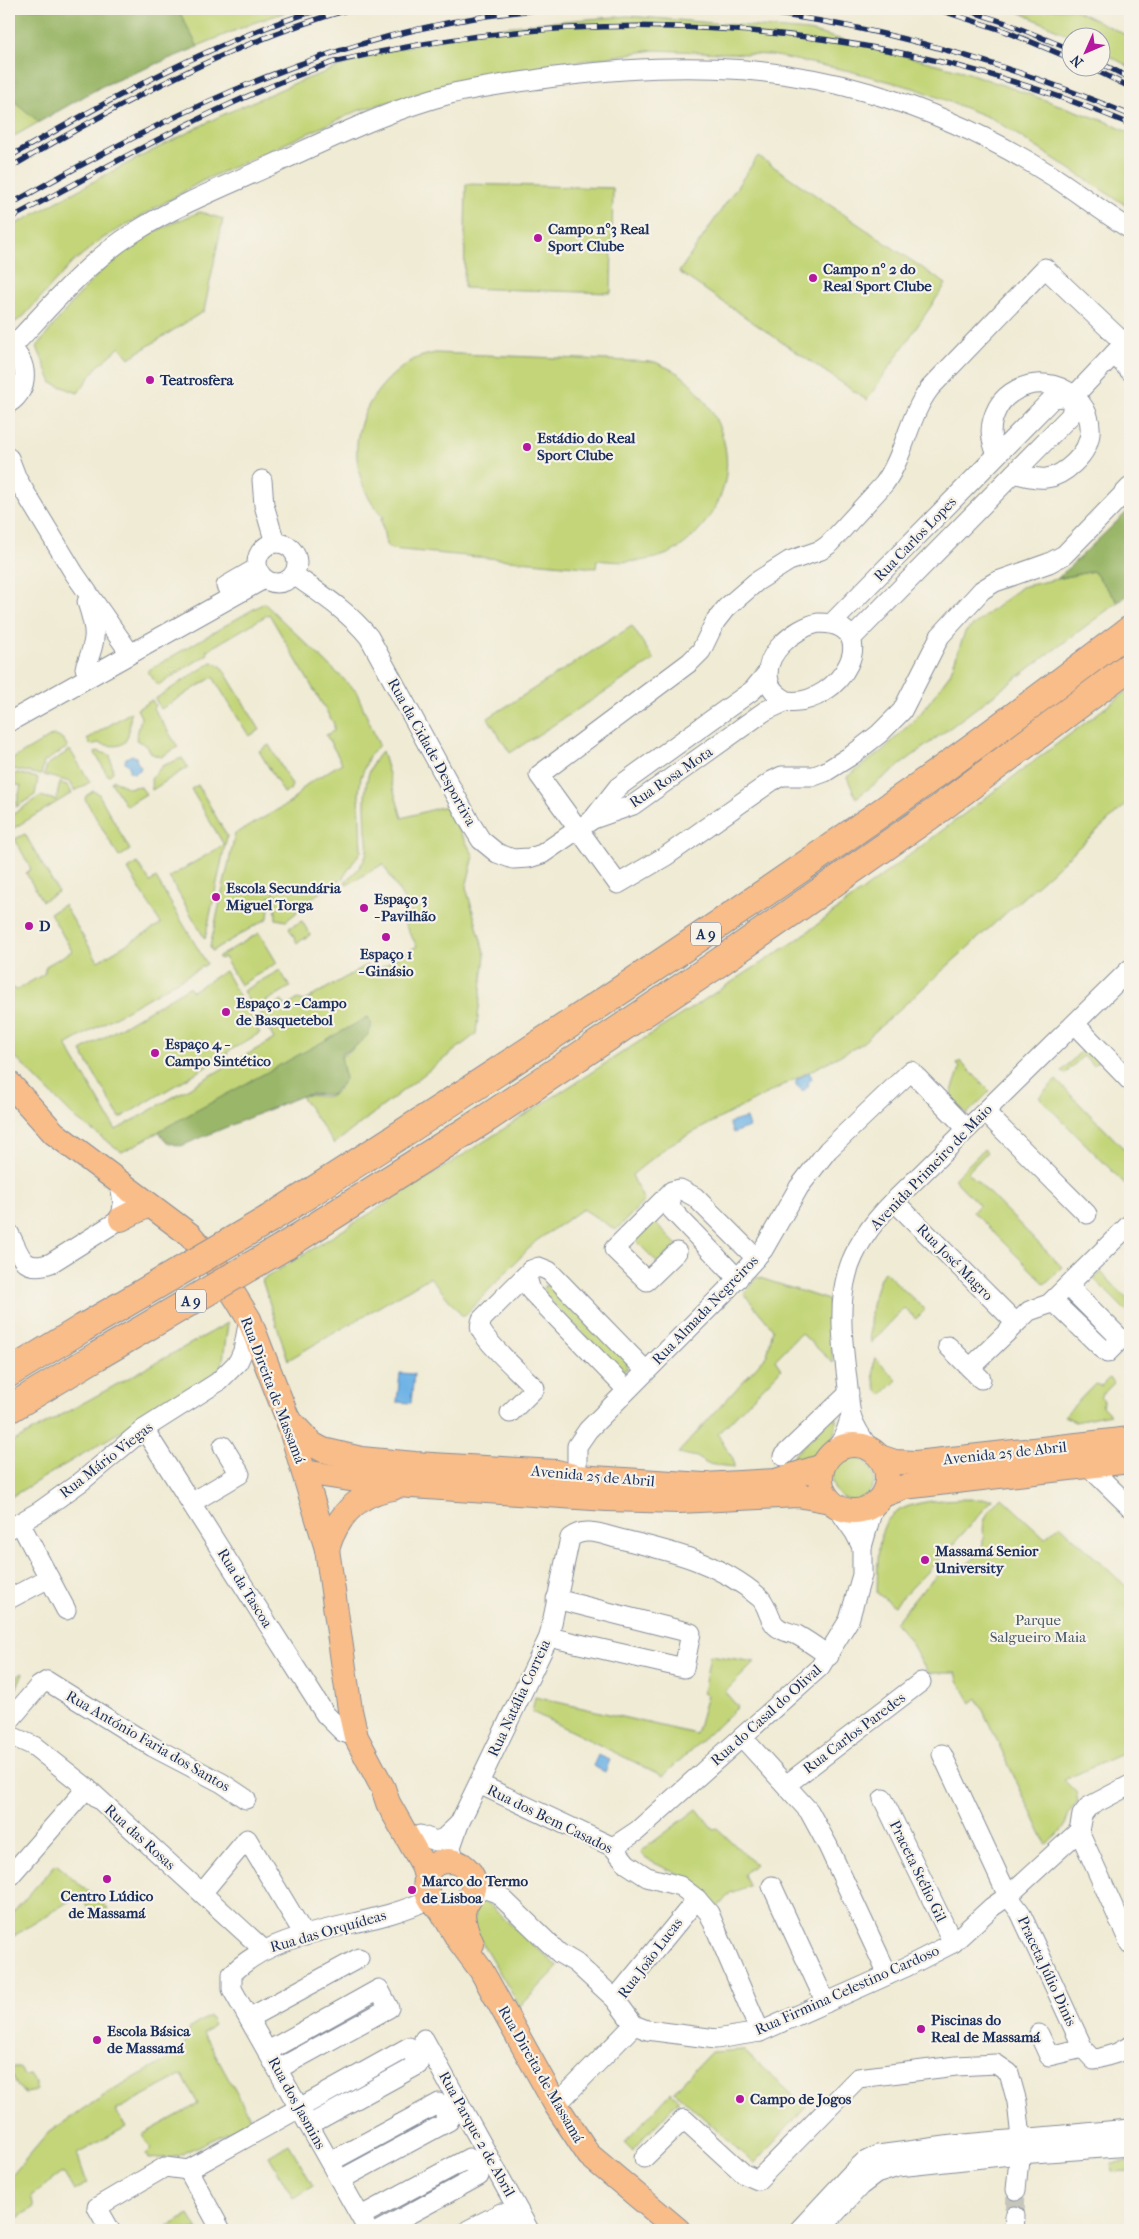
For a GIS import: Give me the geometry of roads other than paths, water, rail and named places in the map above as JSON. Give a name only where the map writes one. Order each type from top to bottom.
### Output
[{"type":"highway","name":"A 9","points":[[9,1373],[269,1219],[466,1094],[696,941],[921,784],[1130,630]]},
{"type":"highway","name":"A 9","points":[[9,1409],[285,1246],[487,1118],[719,962],[939,809],[1130,666]]},
{"type":"main road","name":"Rua Direita de Massamá","points":[[9,1083],[54,1133],[190,1235],[214,1264],[249,1319],[287,1417],[327,1549],[350,1710],[356,1737],[383,1788],[388,1803],[423,1866],[432,1895],[458,1939],[481,1970],[556,2105],[589,2155],[678,2230]]},
{"type":"main road","points":[[121,1219],[148,1204]]},
{"type":"main road","name":"Avenida 25 de Abril","points":[[287,1417],[312,1444],[323,1450],[361,1459],[557,1472],[577,1477],[704,1485],[776,1481],[828,1459],[846,1446],[862,1445],[896,1462],[916,1463],[1130,1439]]},
{"type":"main road","points":[[874,1452],[885,1465],[888,1475],[887,1485],[879,1500]]},
{"type":"main road","name":"Avenida 25 de Abril","points":[[304,1472],[322,1462],[361,1459]]},
{"type":"main road","points":[[828,1459],[822,1484],[833,1503]]},
{"type":"main road","name":"Avenida 25 de Abril","points":[[304,1472],[382,1484],[652,1501],[798,1495],[833,1503],[855,1512],[904,1487],[1130,1461]]},
{"type":"main road","name":"Avenida 25 de Abril","points":[[327,1549],[333,1530],[344,1514],[360,1500],[379,1490],[424,1487]]},
{"type":"main road","name":"Rua Direita de Massamá","points":[[383,1788],[396,1800],[430,1848],[467,1869],[471,1891],[464,1907],[464,1922],[481,1970]]},
{"type":"main road","points":[[452,1861],[433,1868],[432,1895],[456,1909],[471,1891]]},
{"type":"street","points":[[9,403],[19,394],[25,374],[23,364],[18,355],[10,347],[89,268],[131,234],[182,205],[372,120],[451,94],[518,82],[616,69],[707,66],[781,72],[873,94],[945,119],[992,141],[1054,177],[1130,230]]},
{"type":"street","points":[[1106,215],[1130,240]]},
{"type":"street","points":[[1130,371],[1123,345],[1045,268],[930,388],[917,408],[892,474],[828,545],[821,550],[788,561],[756,582],[726,608],[716,622],[701,651],[690,662],[539,775],[585,823],[618,884],[666,856],[772,781],[787,775],[814,776],[825,772],[852,755],[879,734],[902,711],[940,636],[982,590],[995,582],[1049,563],[1064,554],[1130,487]]},
{"type":"street","points":[[1074,396],[1123,345]]},
{"type":"street","points":[[997,454],[991,442],[992,420],[1000,402],[1014,391],[1028,384],[1053,384],[1074,396],[1080,402],[1090,421],[1090,438],[1081,456],[1064,472],[1050,478],[1039,480],[1014,473]]},
{"type":"street","name":"Rua Carlos Lopes","points":[[832,623],[1053,398],[1074,396],[1071,415],[851,639]]},
{"type":"street","points":[[9,458],[17,479],[74,573],[125,646]]},
{"type":"street","points":[[262,480],[264,505],[275,543]]},
{"type":"street","points":[[275,543],[282,543],[293,550],[298,563],[294,575],[289,580],[276,584],[261,573],[257,561],[263,549],[275,543]]},
{"type":"street","points":[[74,573],[94,623],[95,643],[85,668]]},
{"type":"street","points":[[9,710],[261,573]]},
{"type":"street","points":[[9,722],[261,573]]},
{"type":"street","name":"Rua da Cidade Desportiva","points":[[294,575],[348,614],[369,637],[481,840],[497,853],[513,859],[529,858],[542,854],[585,823]]},
{"type":"street","points":[[832,623],[843,628],[851,639],[853,650],[851,660],[832,687],[817,696],[793,702],[787,701],[775,692],[769,682],[768,672],[777,650],[786,639],[808,626],[832,623]]},
{"type":"street","name":"Rua Rosa Mota","points":[[585,823],[618,787],[753,690],[768,672]]},
{"type":"street","name":"Rua Rosa Mota","points":[[585,823],[633,805],[765,711],[787,701]]},
{"type":"street","name":"Avenida Primeiro de Maio","points":[[874,1452],[857,1430],[852,1416],[845,1359],[842,1303],[847,1274],[859,1244],[878,1217],[1130,970]]},
{"type":"street","points":[[1075,1024],[1130,1081]]},
{"type":"street","name":"Rua Almada Negreiros","points":[[577,1477],[577,1446],[588,1430],[756,1258],[763,1250],[799,1187],[828,1150],[911,1071],[967,1129]]},
{"type":"street","points":[[985,1112],[1087,1214]]},
{"type":"street","points":[[9,1233],[26,1264],[31,1267],[40,1267],[50,1263],[121,1219],[123,1204],[120,1184]]},
{"type":"street","points":[[676,1252],[647,1281],[614,1248],[672,1191],[680,1189],[695,1197],[756,1258]]},
{"type":"street","points":[[672,1191],[669,1197],[672,1210],[738,1278]]},
{"type":"street","name":"Rua José Magro","points":[[894,1202],[1016,1322]]},
{"type":"street","points":[[1049,1304],[1130,1224]]},
{"type":"street","points":[[510,1413],[535,1388],[489,1341],[480,1326],[482,1319],[531,1270],[539,1267],[549,1271],[646,1371]]},
{"type":"street","points":[[531,1270],[527,1277],[531,1291],[627,1390]]},
{"type":"street","points":[[948,1346],[975,1374],[1016,1322],[1029,1311],[1055,1303],[1107,1353],[1121,1339],[1068,1286]]},
{"type":"street","name":"Rua Mário Viegas","points":[[14,1526],[82,1481],[144,1429],[184,1404],[230,1371],[238,1362],[243,1351],[249,1319]]},
{"type":"street","points":[[782,1456],[849,1393]]},
{"type":"street","name":"Avenida Primeiro de Maio","points":[[828,1459],[844,1437],[852,1416]]},
{"type":"street","name":"Rua da Tascoa","points":[[144,1429],[325,1714],[344,1732],[356,1737]]},
{"type":"street","points":[[191,1503],[240,1474],[223,1446]]},
{"type":"street","points":[[1086,1465],[1130,1507]]},
{"type":"street","name":"Rua do Casal do Olival","points":[[613,1847],[637,1831],[820,1667],[829,1656],[849,1620],[862,1575],[862,1547],[879,1500]]},
{"type":"street","name":"Rua do Casal do Olival","points":[[833,1503],[850,1525],[862,1547]]},
{"type":"street","points":[[14,1526],[49,1578],[66,1610]]},
{"type":"street","name":"Rua Natália Correia","points":[[452,1861],[450,1847],[459,1824],[549,1637],[570,1538],[577,1532],[587,1531],[687,1556],[709,1564],[727,1573],[761,1598],[776,1626],[799,1636],[829,1656]]},
{"type":"street","points":[[9,1599],[49,1578]]},
{"type":"street","points":[[549,1637],[684,1668],[691,1633],[556,1598]]},
{"type":"street","name":"Rua António Faria dos Santos","points":[[9,1721],[39,1686],[47,1681],[153,1747],[222,1783],[246,1799]]},
{"type":"street","name":"Rua Carlos Paredes","points":[[786,1785],[921,1682]]},
{"type":"street","name":"Rua das Rosas","points":[[9,1735],[34,1746],[87,1788],[264,1950]]},
{"type":"street","points":[[742,1737],[809,1811],[828,1846],[888,1975]]},
{"type":"street","name":"Praceta Júlio Dinis","points":[[942,1754],[1008,1896],[1020,1912],[1082,2048]]},
{"type":"street","name":"Rua dos Bem Casados","points":[[479,1784],[613,1847],[627,1864],[647,1877],[680,1886],[697,1899],[709,1913],[760,2032]]},
{"type":"street","points":[[1130,1785],[1088,1806],[1082,1815],[1079,1831],[1130,1944]]},
{"type":"street","points":[[9,1877],[87,1788]]},
{"type":"street","name":"Praceta Stélio Gil","points":[[883,1799],[952,1943]]},
{"type":"street","name":"Rua Natália Correia","points":[[420,1835],[436,1841],[444,1838],[459,1824]]},
{"type":"street","name":"Rua Firmina Celestino Cardoso","points":[[634,2025],[647,2030],[716,2039],[760,2032],[888,1975],[952,1943],[992,1906],[1008,1896],[1079,1831]]},
{"type":"street","points":[[202,1893],[253,1832],[305,1936]]},
{"type":"street","points":[[772,1886],[826,2003]]},
{"type":"street","points":[[471,1891],[480,1887],[496,1893],[559,1953],[576,1963],[615,1999]]},
{"type":"street","name":"Rua das Orquídeas","points":[[232,1974],[243,1963],[264,1950],[340,1925],[401,1910],[432,1895]]},
{"type":"street","name":"Rua João Lucas","points":[[634,2025],[615,1999],[697,1899]]},
{"type":"street","points":[[249,2018],[359,1958]]},
{"type":"street","name":"Rua dos Jasmins","points":[[232,1974],[232,1988],[364,2223]]},
{"type":"street","points":[[268,2051],[379,1989],[389,2008],[278,2069]]},
{"type":"street","points":[[556,2105],[634,2025]]},
{"type":"street","points":[[1038,2034],[1049,2056],[1082,2048],[1094,2060],[1117,2053],[1130,2046]]},
{"type":"street","name":"Rua Parque 2 de Abril","points":[[424,2039],[529,2230]]},
{"type":"street","points":[[110,2230],[97,2207],[165,2167],[188,2170],[409,2047],[418,2065],[309,2125]]},
{"type":"street","points":[[644,2158],[684,2119],[744,2174],[758,2180],[858,2078],[956,2066],[996,2064],[1009,2073],[1015,2089],[1021,2146],[1016,2190]]},
{"type":"street","points":[[330,2162],[439,2103],[449,2121],[340,2180]]},
{"type":"street","points":[[820,2230],[860,2186],[876,2174],[898,2167],[1130,2129]]},
{"type":"street","points":[[800,2230],[850,2175],[864,2162],[878,2155],[899,2151],[1021,2146],[1130,2146]]},
{"type":"street","points":[[364,2223],[469,2158],[479,2176],[380,2230]]},
{"type":"street","points":[[188,2170],[221,2230]]},
{"type":"street","points":[[468,2230],[501,2213],[510,2230]]},
{"type":"water","points":[[132,755],[136,757],[137,762],[141,766],[140,770],[134,773],[129,771],[129,766],[125,762],[126,758]]},
{"type":"water","points":[[809,1072],[812,1078],[808,1083],[808,1087],[803,1091],[796,1085],[796,1080]]},
{"type":"water","points":[[746,1118],[749,1127],[733,1133],[729,1123]]},
{"type":"water","points":[[400,1373],[414,1374],[411,1403],[397,1402]]},
{"type":"water","points":[[598,1755],[610,1760],[605,1772],[593,1766]]},
{"type":"tunnel","points":[[1015,2216],[1016,2190]]},
{"type":"railway","points":[[9,157],[84,114],[200,55],[280,22],[321,9]]},
{"type":"railway","points":[[9,168],[132,99],[174,78],[260,40],[350,9]]},
{"type":"railway","points":[[9,205],[138,135],[202,104],[267,77],[333,53],[402,33],[472,18],[546,9]]},
{"type":"railway","points":[[736,9],[787,15],[837,24],[937,47],[1034,78],[1130,115]]},
{"type":"railway","points":[[936,9],[1005,31],[1062,55]]},
{"type":"railway","points":[[964,9],[1006,23],[1062,46]]},
{"type":"railway","points":[[9,219],[209,114],[250,95],[334,62],[434,43],[534,31],[635,26],[736,30],[837,41],[936,61],[1034,88],[1130,124]]},
{"type":"railway","points":[[1112,69],[1130,78]]},
{"type":"railway","points":[[1112,78],[1130,87]]},
{"type":"place","name":"Campo nº3 Real Sport Clube","points":[[538,238]]},
{"type":"place","name":"Campo nº 2 do Real Sport Clube","points":[[813,278]]},
{"type":"place","name":"Teatrosfera","points":[[150,380]]},
{"type":"place","name":"Estádio do Real Sport Clube","points":[[527,447]]},
{"type":"place","name":"Escola Secundária Miguel Torga","points":[[216,897]]},
{"type":"place","name":"Espaço 3 - Pavilhão","points":[[364,908]]},
{"type":"place","name":"D","points":[[29,926]]},
{"type":"place","name":"Espaço 1 - Ginásio","points":[[386,937]]},
{"type":"place","name":"Espaço 2 - Campo de Basquetebol","points":[[226,1012]]},
{"type":"place","name":"Espaço 4 - Campo Sintético","points":[[155,1053]]},
{"type":"place","name":"Massamá Senior University","points":[[925,1560]]},
{"type":"place","name":"Centro Lúdico de Massamá","points":[[107,1879]]},
{"type":"place","name":"Marco do Termo de Lisboa","points":[[412,1890]]},
{"type":"place","name":"Piscinas do Real de Massamá","points":[[921,2029]]},
{"type":"place","name":"Escola Básica de Massamá","points":[[97,2040]]},
{"type":"place","name":"Campo de Jogos","points":[[740,2099]]},
{"type":"park label","name":"Parque Salgueiro Maia","points":[[1038,1628]]}]
